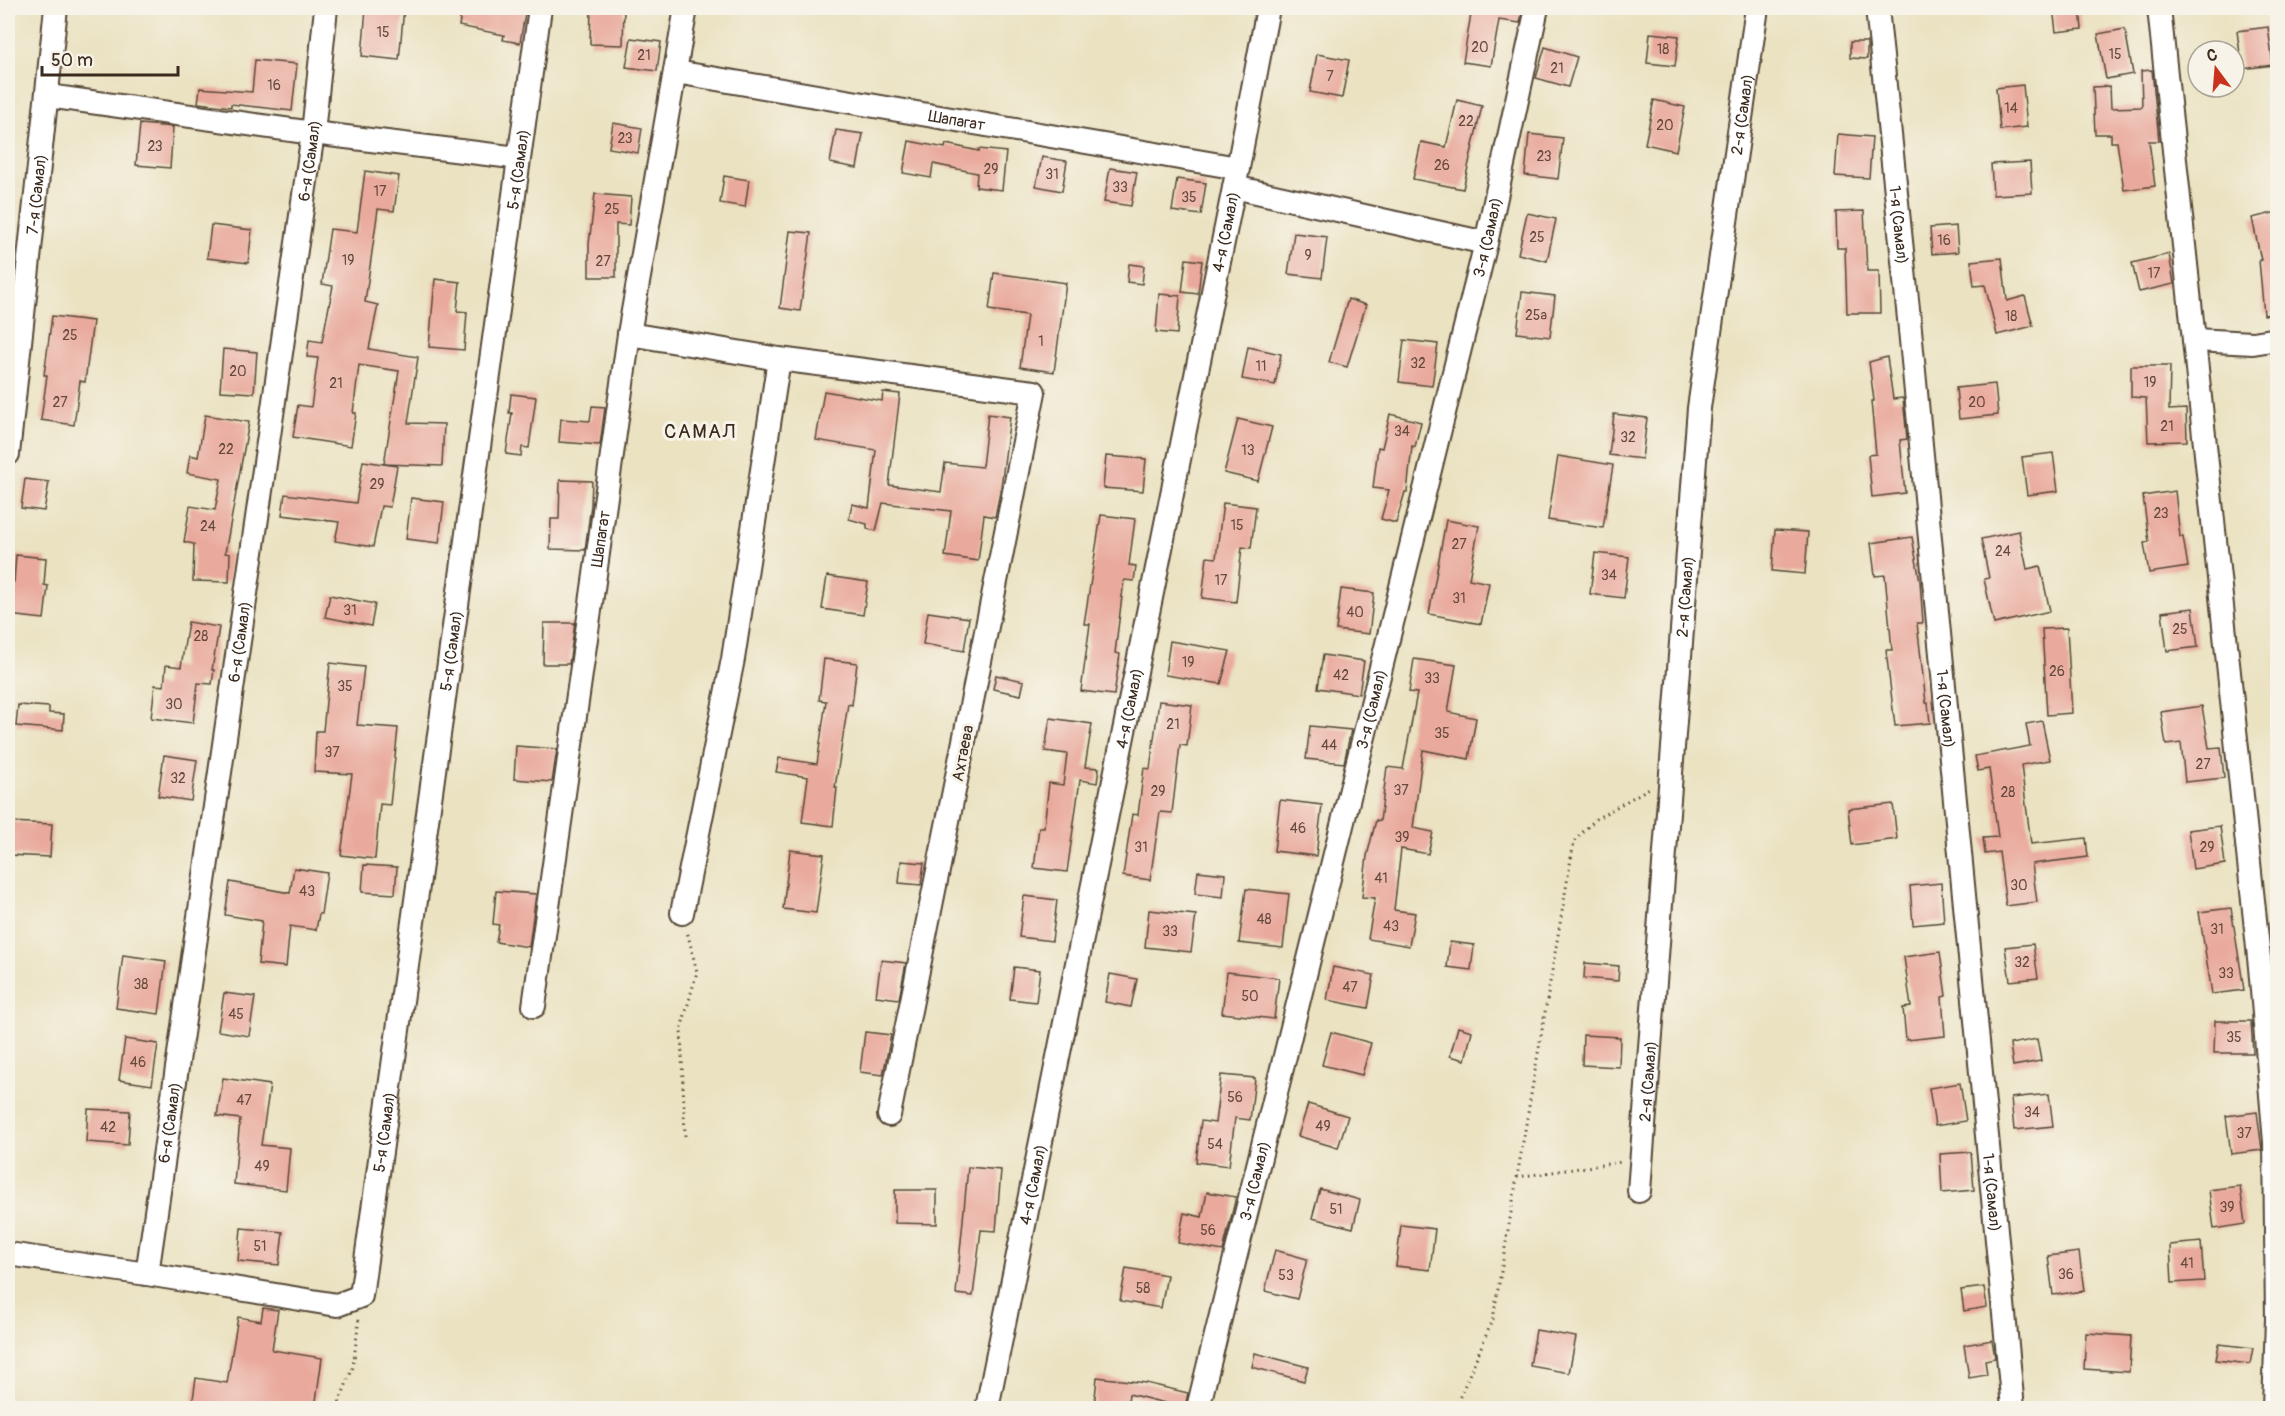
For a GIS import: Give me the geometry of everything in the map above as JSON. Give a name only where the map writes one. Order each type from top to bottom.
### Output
[{"type":"street","name":"7-я (Самал)","points":[[8,454],[56,8]]},
{"type":"street","name":"6-я (Самал)","points":[[147,1274],[313,133],[326,8]]},
{"type":"street","name":"5-я (Самал)","points":[[362,1296],[540,8]]},
{"type":"street","name":"Шапагат","points":[[534,1006],[629,334],[686,8]]},
{"type":"street","name":"4-я (Самал)","points":[[987,1408],[1236,178],[1268,8]]},
{"type":"street","name":"3-я (Самал)","points":[[1198,1408],[1486,243],[1537,8]]},
{"type":"street","name":"2-я (Самал)","points":[[1639,1191],[1698,408],[1757,8]]},
{"type":"street","name":"1-я (Самал)","points":[[1877,8],[2013,1408]]},
{"type":"street","points":[[2159,8],[2194,340],[2269,965],[2275,1142],[2277,1319],[2274,1408]]},
{"type":"street","name":"Шапагат","points":[[676,72],[1236,178],[1486,243]]},
{"type":"street","points":[[48,96],[313,133],[519,158]]},
{"type":"street","points":[[629,334],[779,359],[733,659],[682,913]]},
{"type":"street","points":[[2194,340],[2253,343],[2277,339]]},
{"type":"street","name":"Ахтаева","points":[[779,359],[1035,392],[889,1115]]},
{"type":"street","points":[[8,1254],[337,1305],[362,1296]]},
{"type":"path","points":[[1455,1408],[1493,1318],[1574,841],[1596,819],[1671,775]]},
{"type":"path","points":[[682,913],[697,972],[681,1029],[685,1136]]},
{"type":"path","points":[[1517,1177],[1641,1159]]},
{"type":"path","points":[[338,1408],[353,1367],[362,1296]]},
{"type":"building","points":[[366,8],[404,8],[399,60],[362,56]]},
{"type":"building","points":[[462,8],[526,8],[520,43],[503,40],[504,35],[459,26]]},
{"type":"building","points":[[591,8],[624,8],[623,45],[590,44]]},
{"type":"building","points":[[1472,8],[1523,8],[1520,23],[1499,20],[1491,66],[1463,62]]},
{"type":"building","points":[[2053,8],[2080,8],[2082,29],[2056,32]]},
{"type":"building","points":[[2268,27],[2273,65],[2246,68],[2246,39],[2238,39],[2237,31]]},
{"type":"building","points":[[2125,29],[2133,74],[2106,79],[2098,34]]},
{"type":"building","points":[[1650,33],[1679,36],[1675,66],[1647,63]]},
{"type":"building","points":[[631,38],[661,42],[657,71],[626,67]]},
{"type":"building","points":[[1850,42],[1867,42],[1867,59],[1850,58]]},
{"type":"building","points":[[1545,47],[1577,57],[1568,87],[1536,78]]},
{"type":"building","points":[[1317,54],[1349,60],[1342,98],[1310,92]]},
{"type":"building","points":[[255,60],[297,64],[292,111],[231,104],[231,107],[198,103],[200,88],[252,92]]},
{"type":"building","points":[[2152,70],[2159,141],[2149,141],[2155,186],[2124,190],[2117,142],[2111,142],[2111,134],[2095,134],[2093,87],[2110,86],[2111,108],[2142,107],[2141,71]]},
{"type":"building","points":[[2023,85],[2027,127],[2000,130],[1996,88]]},
{"type":"building","points":[[1457,100],[1482,106],[1463,189],[1413,179],[1421,142],[1446,147]]},
{"type":"building","points":[[1654,100],[1685,107],[1676,151],[1645,144]]},
{"type":"building","points":[[613,123],[642,128],[638,153],[609,148]]},
{"type":"building","points":[[140,124],[173,127],[170,168],[136,165]]},
{"type":"building","points":[[836,130],[863,134],[857,168],[830,163]]},
{"type":"building","points":[[1529,134],[1563,138],[1558,179],[1525,175]]},
{"type":"building","points":[[1838,134],[1872,137],[1869,178],[1835,176]]},
{"type":"building","points":[[909,141],[945,148],[946,144],[979,151],[979,149],[1006,152],[1002,190],[976,187],[977,173],[933,164],[931,178],[903,173]]},
{"type":"building","points":[[1042,157],[1067,161],[1062,191],[1036,186]]},
{"type":"building","points":[[2030,162],[2032,193],[1993,195],[1991,164]]},
{"type":"building","points":[[1110,168],[1137,172],[1131,206],[1104,202]]},
{"type":"building","points":[[365,171],[399,176],[394,211],[378,209],[365,302],[378,305],[369,349],[418,357],[408,423],[444,424],[442,466],[384,464],[399,371],[359,365],[351,446],[293,437],[298,405],[311,407],[318,358],[307,357],[309,340],[322,342],[333,286],[322,284],[330,229],[357,232]]},
{"type":"building","points":[[724,176],[749,180],[745,207],[720,203]]},
{"type":"building","points":[[1177,179],[1206,183],[1201,215],[1172,211]]},
{"type":"building","points":[[595,194],[631,197],[629,225],[616,224],[616,277],[589,277],[589,244]]},
{"type":"building","points":[[1864,211],[1867,271],[1879,271],[1880,313],[1847,313],[1845,248],[1837,248],[1836,212]]},
{"type":"building","points":[[2277,212],[2277,313],[2264,315],[2259,260],[2261,260],[2252,218]]},
{"type":"building","points":[[1527,213],[1556,219],[1547,261],[1518,254]]},
{"type":"building","points":[[211,225],[252,230],[248,263],[207,258]]},
{"type":"building","points":[[1956,226],[1958,252],[1932,254],[1930,228]]},
{"type":"building","points":[[790,231],[811,233],[800,311],[780,308]]},
{"type":"building","points":[[1294,233],[1327,237],[1322,278],[1288,274]]},
{"type":"building","points":[[2169,254],[2174,284],[2139,292],[2132,263]]},
{"type":"building","points":[[2002,258],[2007,301],[2025,296],[2033,326],[1997,335],[1985,285],[1974,286],[1971,261]]},
{"type":"building","points":[[1186,259],[1202,261],[1198,294],[1182,292]]},
{"type":"building","points":[[1129,264],[1144,266],[1142,284],[1127,282]]},
{"type":"building","points":[[994,273],[1066,283],[1054,372],[1020,367],[1027,315],[989,310]]},
{"type":"building","points":[[435,279],[460,282],[457,311],[467,312],[464,350],[429,347]]},
{"type":"building","points":[[1522,292],[1555,296],[1550,337],[1517,333]]},
{"type":"building","points":[[1159,294],[1180,296],[1177,334],[1156,332]]},
{"type":"building","points":[[1348,299],[1366,305],[1347,367],[1329,362]]},
{"type":"building","points":[[52,316],[93,321],[85,382],[80,381],[74,425],[41,420]]},
{"type":"building","points":[[1404,340],[1438,344],[1432,386],[1399,382]]},
{"type":"building","points":[[1248,347],[1281,354],[1275,385],[1242,379]]},
{"type":"building","points":[[223,349],[257,352],[254,393],[220,391]]},
{"type":"building","points":[[1887,357],[1893,399],[1903,398],[1907,439],[1900,440],[1905,493],[1872,497],[1868,455],[1876,454],[1871,401],[1874,401],[1869,362]]},
{"type":"building","points":[[2131,366],[2170,366],[2169,410],[2186,409],[2187,441],[2148,442],[2146,398],[2131,397]]},
{"type":"building","points":[[1995,384],[1998,415],[1959,419],[1956,388]]},
{"type":"building","points":[[824,391],[882,401],[883,392],[900,394],[889,485],[941,492],[945,463],[982,467],[988,414],[1010,417],[995,517],[984,515],[978,561],[945,556],[951,511],[883,503],[876,531],[867,529],[867,524],[849,519],[852,504],[869,508],[876,450],[816,440]]},
{"type":"building","points":[[511,394],[536,397],[529,448],[522,447],[521,456],[506,454],[512,413],[509,413]]},
{"type":"building","points":[[592,406],[605,407],[600,445],[559,442],[561,419],[590,421]]},
{"type":"building","points":[[1390,414],[1421,422],[1415,447],[1412,446],[1407,492],[1405,492],[1396,523],[1381,519],[1389,490],[1373,488],[1378,447],[1382,448]]},
{"type":"building","points":[[1614,414],[1647,418],[1642,459],[1609,455]]},
{"type":"building","points":[[205,415],[249,422],[225,553],[230,554],[229,582],[193,581],[194,544],[184,542],[190,506],[215,510],[221,479],[187,473],[190,455],[198,457]]},
{"type":"building","points":[[1238,419],[1272,427],[1258,481],[1224,473]]},
{"type":"building","points":[[2053,453],[2058,491],[2027,495],[2022,457]]},
{"type":"building","points":[[1106,456],[1146,459],[1143,491],[1103,488]]},
{"type":"building","points":[[1558,456],[1613,465],[1603,528],[1548,520]]},
{"type":"building","points":[[363,461],[397,466],[390,507],[381,506],[373,547],[335,541],[339,522],[282,515],[285,494],[356,503]]},
{"type":"building","points":[[25,479],[49,482],[44,511],[21,508]]},
{"type":"building","points":[[560,480],[592,481],[585,550],[550,549],[551,519],[559,519]]},
{"type":"building","points":[[2175,491],[2180,537],[2183,537],[2188,567],[2149,573],[2144,543],[2149,542],[2143,496]]},
{"type":"building","points":[[411,498],[444,502],[439,543],[406,539]]},
{"type":"building","points":[[1223,503],[1256,507],[1251,548],[1242,547],[1236,602],[1202,598],[1207,557],[1216,558]]},
{"type":"building","points":[[1101,515],[1135,519],[1129,565],[1136,566],[1134,581],[1124,580],[1115,653],[1120,654],[1114,695],[1081,691],[1090,624],[1084,624]]},
{"type":"building","points":[[1446,520],[1479,526],[1469,579],[1489,583],[1481,624],[1429,614]]},
{"type":"building","points":[[1775,530],[1808,532],[1805,574],[1772,571]]},
{"type":"building","points":[[2019,531],[2027,569],[2040,566],[2050,611],[1994,624],[1984,579],[1989,578],[1981,539]]},
{"type":"building","points":[[1912,537],[1920,581],[1923,623],[1917,623],[1930,723],[1895,726],[1886,650],[1892,650],[1885,575],[1875,576],[1871,543]]},
{"type":"building","points":[[1595,553],[1629,557],[1624,598],[1590,594]]},
{"type":"building","points":[[16,555],[46,558],[44,585],[48,586],[44,619],[8,615],[8,581],[14,582]]},
{"type":"building","points":[[827,576],[868,582],[863,615],[822,609]]},
{"type":"building","points":[[1341,589],[1374,593],[1369,634],[1336,630]]},
{"type":"building","points":[[330,595],[375,604],[371,626],[325,617]]},
{"type":"building","points":[[2193,608],[2198,647],[2167,651],[2162,612]]},
{"type":"building","points":[[928,612],[969,618],[964,651],[923,644]]},
{"type":"building","points":[[188,622],[219,627],[212,684],[198,683],[193,723],[151,718],[155,685],[164,686],[166,665],[181,667]]},
{"type":"building","points":[[544,623],[575,623],[569,664],[543,664]]},
{"type":"building","points":[[2067,628],[2072,713],[2047,715],[2042,629]]},
{"type":"building","points":[[1170,641],[1230,651],[1221,684],[1165,675]]},
{"type":"building","points":[[1323,655],[1364,661],[1359,694],[1318,688]]},
{"type":"building","points":[[824,659],[857,663],[852,705],[848,704],[835,788],[837,788],[833,826],[802,822],[808,777],[776,772],[779,758],[817,764],[826,701],[819,700]]},
{"type":"building","points":[[1414,659],[1456,665],[1448,712],[1476,718],[1469,759],[1423,750],[1413,828],[1433,832],[1428,854],[1401,849],[1394,910],[1415,913],[1409,946],[1368,939],[1375,898],[1362,897],[1367,856],[1376,820],[1380,821],[1387,767],[1403,769],[1417,693],[1409,692]]},
{"type":"building","points":[[330,663],[364,667],[357,725],[398,728],[390,805],[380,804],[375,859],[341,855],[352,774],[314,772],[316,731],[323,731]]},
{"type":"building","points":[[996,675],[1024,681],[1021,695],[993,689]]},
{"type":"building","points":[[1159,701],[1192,705],[1187,746],[1180,745],[1172,813],[1160,812],[1150,880],[1123,876],[1132,814],[1138,815],[1144,768],[1150,769]]},
{"type":"building","points":[[18,705],[49,707],[49,713],[64,714],[63,730],[16,726]]},
{"type":"building","points":[[2202,706],[2209,748],[2221,747],[2224,778],[2185,782],[2181,743],[2166,745],[2161,712]]},
{"type":"building","points":[[1050,718],[1092,724],[1085,767],[1099,768],[1097,783],[1080,780],[1067,872],[1034,868],[1039,827],[1044,827],[1049,783],[1063,785],[1067,754],[1045,751]]},
{"type":"building","points":[[2042,721],[2050,760],[2021,765],[2031,844],[2086,838],[2088,857],[2032,864],[2037,902],[2006,906],[1999,852],[1985,854],[1983,838],[1998,837],[1989,769],[1978,771],[1975,756],[2030,746],[2026,724]]},
{"type":"building","points":[[1310,726],[1351,730],[1344,763],[1306,759]]},
{"type":"building","points":[[516,746],[557,749],[552,782],[514,779]]},
{"type":"building","points":[[164,755],[197,760],[191,801],[158,796]]},
{"type":"building","points":[[1280,800],[1322,805],[1316,856],[1274,851]]},
{"type":"building","points":[[1893,804],[1897,839],[1852,845],[1848,809]]},
{"type":"building","points":[[10,822],[52,824],[50,857],[8,855]]},
{"type":"building","points":[[2220,826],[2225,864],[2193,869],[2188,830]]},
{"type":"building","points":[[790,850],[824,854],[816,913],[783,909]]},
{"type":"building","points":[[901,861],[924,863],[921,885],[899,883]]},
{"type":"building","points":[[364,865],[397,867],[395,894],[362,892]]},
{"type":"building","points":[[294,868],[327,873],[321,914],[319,914],[316,930],[290,926],[286,967],[258,964],[262,921],[225,915],[230,882],[290,893]]},
{"type":"building","points":[[1198,871],[1225,874],[1223,897],[1195,894]]},
{"type":"building","points":[[1941,883],[1944,922],[1913,925],[1910,886]]},
{"type":"building","points":[[1246,889],[1289,894],[1283,948],[1239,943]]},
{"type":"building","points":[[496,891],[536,894],[529,947],[496,942],[499,925],[493,924]]},
{"type":"building","points":[[1024,896],[1057,900],[1052,941],[1019,937]]},
{"type":"building","points":[[2231,908],[2244,990],[2212,994],[2199,912]]},
{"type":"building","points":[[1149,910],[1196,915],[1191,952],[1145,947]]},
{"type":"building","points":[[1450,942],[1474,945],[1471,970],[1447,967]]},
{"type":"building","points":[[2033,944],[2038,978],[2010,981],[2005,947]]},
{"type":"building","points":[[1940,952],[1946,996],[1942,997],[1945,1036],[1906,1040],[1903,1008],[1911,1007],[1904,957]]},
{"type":"building","points":[[123,955],[166,961],[159,1014],[116,1008]]},
{"type":"building","points":[[881,960],[906,963],[899,999],[876,996]]},
{"type":"building","points":[[1585,963],[1619,966],[1618,981],[1584,978]]},
{"type":"building","points":[[1014,967],[1040,970],[1036,1002],[1010,999]]},
{"type":"building","points":[[1333,967],[1374,975],[1368,1008],[1327,1000]]},
{"type":"building","points":[[1227,972],[1279,978],[1274,1019],[1222,1013]]},
{"type":"building","points":[[1110,974],[1137,979],[1131,1007],[1105,1002]]},
{"type":"building","points":[[224,993],[255,997],[249,1036],[218,1031]]},
{"type":"building","points":[[2215,1021],[2251,1021],[2253,1053],[2214,1053]]},
{"type":"building","points":[[1458,1027],[1472,1031],[1465,1060],[1450,1056]]},
{"type":"building","points":[[865,1032],[891,1035],[883,1075],[860,1072]]},
{"type":"building","points":[[1331,1032],[1371,1043],[1362,1075],[1322,1065]]},
{"type":"building","points":[[1583,1035],[1620,1037],[1619,1067],[1582,1065]]},
{"type":"building","points":[[125,1039],[158,1044],[152,1085],[119,1080]]},
{"type":"building","points":[[2037,1039],[2041,1061],[2013,1066],[2010,1044]]},
{"type":"building","points":[[1221,1075],[1255,1078],[1250,1120],[1235,1118],[1229,1166],[1196,1162],[1201,1121],[1215,1123]]},
{"type":"building","points":[[223,1078],[270,1085],[261,1145],[290,1148],[286,1190],[234,1184],[240,1119],[217,1116]]},
{"type":"building","points":[[1960,1083],[1966,1121],[1935,1126],[1929,1088]]},
{"type":"building","points":[[2049,1094],[2053,1126],[2014,1130],[2011,1098]]},
{"type":"building","points":[[1308,1104],[1348,1116],[1338,1148],[1298,1136]]},
{"type":"building","points":[[88,1109],[130,1111],[128,1145],[86,1142]]},
{"type":"building","points":[[2257,1112],[2262,1150],[2231,1154],[2226,1116]]},
{"type":"building","points":[[1971,1152],[1974,1190],[1942,1193],[1940,1154]]},
{"type":"building","points":[[968,1167],[1001,1170],[996,1231],[981,1230],[973,1296],[956,1294]]},
{"type":"building","points":[[2240,1186],[2245,1224],[2214,1229],[2209,1190]]},
{"type":"building","points":[[1320,1189],[1360,1200],[1353,1228],[1312,1218]]},
{"type":"building","points":[[895,1190],[937,1190],[937,1224],[895,1223]]},
{"type":"building","points":[[1207,1192],[1236,1197],[1223,1251],[1178,1243],[1184,1213],[1202,1217]]},
{"type":"building","points":[[1401,1225],[1435,1229],[1430,1270],[1396,1266]]},
{"type":"building","points":[[241,1228],[283,1232],[279,1265],[238,1261]]},
{"type":"building","points":[[2201,1242],[2204,1281],[2172,1283],[2170,1245]]},
{"type":"building","points":[[1275,1250],[1307,1259],[1297,1299],[1265,1291]]},
{"type":"building","points":[[2079,1252],[2084,1291],[2053,1295],[2048,1256]]},
{"type":"building","points":[[1126,1268],[1167,1275],[1161,1308],[1120,1301]]},
{"type":"building","points":[[1984,1287],[1987,1307],[1964,1311],[1961,1290]]},
{"type":"building","points":[[263,1308],[278,1310],[272,1350],[322,1358],[315,1408],[192,1406],[196,1378],[227,1383],[238,1317],[261,1321]]},
{"type":"building","points":[[1536,1330],[1576,1337],[1569,1373],[1530,1366]]},
{"type":"building","points":[[2086,1333],[2131,1336],[2129,1372],[2084,1369]]},
{"type":"building","points":[[1992,1340],[1995,1358],[1985,1360],[1987,1375],[1969,1378],[1964,1345]]},
{"type":"building","points":[[2219,1344],[2253,1348],[2250,1364],[2216,1360]]},
{"type":"building","points":[[1255,1353],[1308,1367],[1304,1381],[1252,1367]]},
{"type":"building","points":[[1097,1377],[1146,1383],[1188,1393],[1185,1408],[1129,1394],[1127,1408],[1094,1408]]},
{"type":"district","name":"САМАЛ","points":[[700,431]]}]
